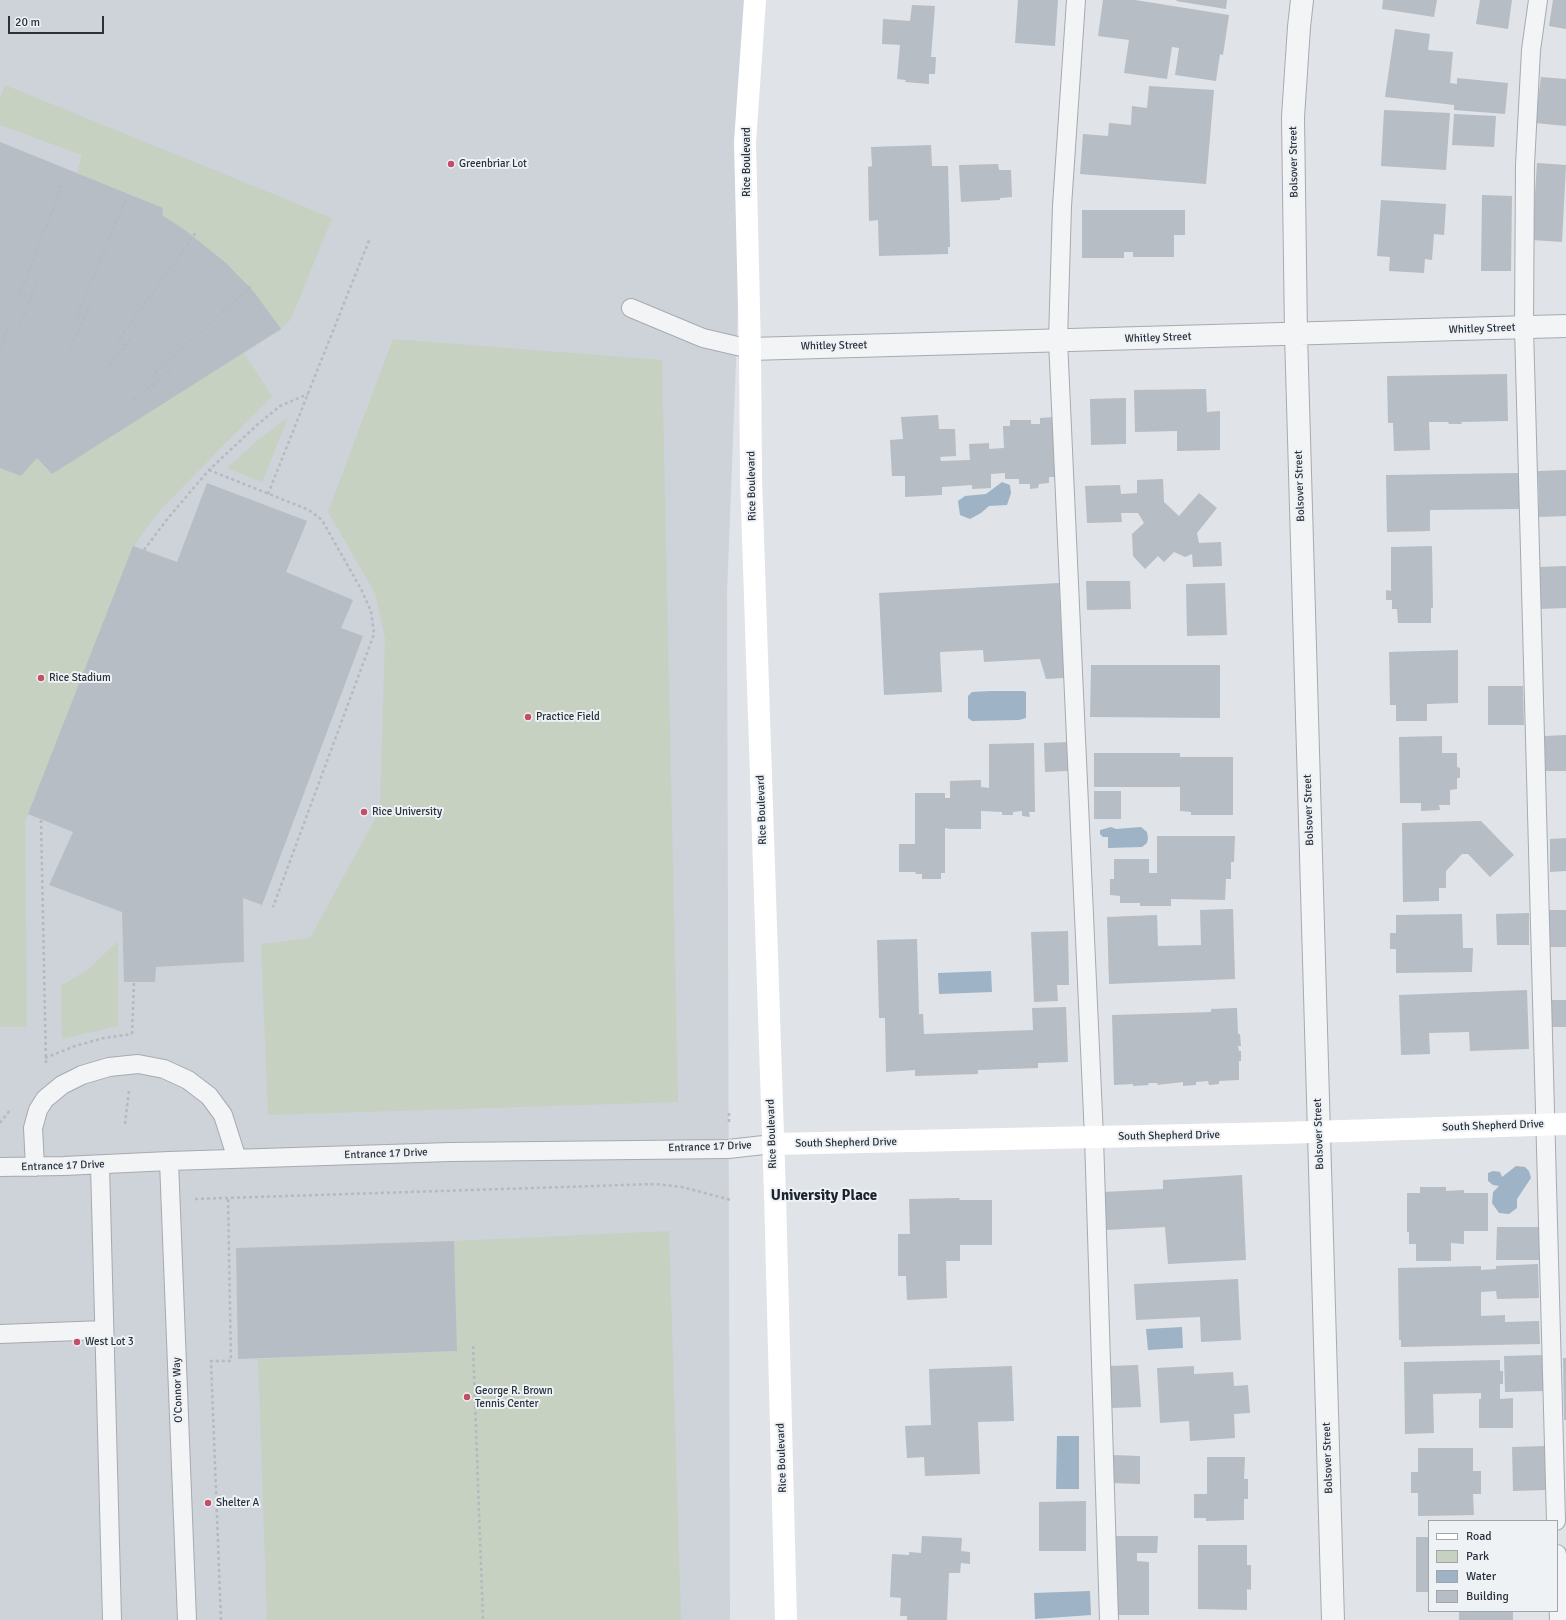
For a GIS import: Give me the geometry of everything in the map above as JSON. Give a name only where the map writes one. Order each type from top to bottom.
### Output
[{"type":"main road","name":"Rice Boulevard","points":[[755,0],[745,142],[752,486],[773,1144],[786,1620]]},
{"type":"main road","name":"South Shepherd Drive","points":[[773,1144],[1319,1132],[1556,1124]]},
{"type":"street","name":"Bolsover Street","points":[[1302,0],[1293,117],[1296,334],[1333,1620]]},
{"type":"street","name":"Whitley Street","points":[[750,349],[1566,326]]},
{"type":"lane","points":[[1076,0],[1062,206],[1058,340],[1094,1137],[1109,1620]]},
{"type":"lane","points":[[1538,0],[1531,50],[1525,165],[1524,327],[1556,1124],[1556,1520]]},
{"type":"lane","points":[[632,308],[703,338],[750,349]]},
{"type":"lane","points":[[35,1167],[33,1128],[38,1110],[45,1099],[62,1085],[82,1075],[109,1067],[138,1064],[164,1069],[188,1080],[208,1096],[223,1115],[237,1159]]},
{"type":"lane","name":"Entrance 17 Drive","points":[[0,1167],[100,1165],[169,1161],[450,1152],[728,1149],[773,1144]]},
{"type":"lane","name":"O'Connor Way","points":[[169,1161],[187,1620]]},
{"type":"lane","points":[[100,1165],[112,1620]]},
{"type":"lane","points":[[0,1334],[104,1330]]},
{"type":"lane","points":[[1558,1587],[1559,1620]]},
{"type":"path","points":[[31,297],[20,294],[63,182]]},
{"type":"path","points":[[84,319],[77,316],[126,198]]},
{"type":"path","points":[[125,346],[118,341],[197,231]]},
{"type":"path","points":[[268,494],[370,238]]},
{"type":"path","points":[[20,326],[37,282]]},
{"type":"path","points":[[158,381],[153,375],[253,284]]},
{"type":"path","points":[[71,347],[91,303]]},
{"type":"path","points":[[0,348],[8,328]]},
{"type":"path","points":[[106,369],[136,332]]},
{"type":"path","points":[[133,400],[171,370]]},
{"type":"path","points":[[144,550],[168,518],[209,470],[257,425],[280,406],[308,394]]},
{"type":"path","points":[[209,470],[309,510],[322,520],[361,589],[371,611],[374,634],[273,907]]},
{"type":"path","points":[[41,820],[46,1071]]},
{"type":"path","points":[[132,1038],[134,982]]},
{"type":"path","points":[[126,1124],[130,1088]]},
{"type":"path","points":[[0,1123],[12,1107]]},
{"type":"path","points":[[728,1128],[729,1112]]},
{"type":"path","points":[[171,1200],[655,1184],[682,1187],[731,1200]]},
{"type":"path","points":[[221,1620],[211,1361],[231,1361],[228,1198]]},
{"type":"path","points":[[473,1346],[483,1620]]},
{"type":"shaded area","name":"Rice University","points":[[0,0],[750,0],[727,593],[730,1620],[0,1620]]},
{"type":"green space","name":"Rice Stadium","points":[[5,85],[332,218],[291,319],[281,329],[244,353],[272,396],[159,511],[137,541],[28,814],[25,822],[27,1027],[0,1027],[0,142],[77,173],[82,155],[0,125],[0,99]]},
{"type":"green space","points":[[393,339],[662,360],[678,1102],[268,1115],[261,944],[310,938],[380,810],[385,638],[375,593],[328,512]]},
{"type":"green space","points":[[288,417],[262,482],[227,468],[256,442]]},
{"type":"green space","points":[[118,941],[118,1026],[62,1039],[61,986],[90,968]]},
{"type":"green space","name":"George R. Brown Tennis Center","points":[[669,1231],[681,1620],[267,1620],[258,1359],[457,1351],[454,1241]]},
{"type":"water","points":[[1002,482],[1010,485],[1011,493],[1007,505],[989,506],[981,513],[970,519],[960,515],[958,501],[965,496],[986,494]]},
{"type":"water","points":[[972,692],[1026,692],[1026,718],[1019,720],[972,721],[968,718],[968,696]]},
{"type":"water","points":[[1111,827],[1116,829],[1141,827],[1147,832],[1147,843],[1142,847],[1108,848],[1108,837],[1103,837],[1100,834],[1100,830]]},
{"type":"water","points":[[991,971],[992,992],[939,994],[938,973]]},
{"type":"water","points":[[1516,1166],[1525,1167],[1529,1171],[1531,1178],[1517,1199],[1517,1208],[1509,1214],[1499,1213],[1492,1203],[1493,1192],[1499,1186],[1493,1185],[1488,1181],[1488,1173],[1493,1171],[1500,1172],[1502,1177]]},
{"type":"water","points":[[1182,1327],[1183,1348],[1148,1350],[1146,1329]]},
{"type":"water","points":[[1057,1436],[1079,1436],[1079,1489],[1056,1489]]},
{"type":"water","points":[[1090,1591],[1091,1615],[1035,1619],[1034,1593]]},
{"type":"building","points":[[1018,0],[1058,0],[1055,46],[1015,43]]},
{"type":"building","points":[[1103,0],[1135,0],[1229,15],[1223,55],[1220,54],[1216,81],[1175,75],[1179,48],[1172,47],[1167,79],[1124,73],[1129,40],[1098,36]]},
{"type":"building","points":[[1227,0],[1226,9],[1176,1]]},
{"type":"building","points":[[1383,0],[1437,0],[1434,17],[1382,9]]},
{"type":"building","points":[[1480,0],[1512,0],[1508,29],[1476,24]]},
{"type":"building","points":[[1553,0],[1566,0],[1566,29],[1549,26]]},
{"type":"building","points":[[912,5],[935,6],[931,57],[936,57],[935,74],[929,74],[929,84],[905,82],[906,80],[897,79],[900,45],[882,44],[883,19],[910,21]]},
{"type":"building","points":[[1395,29],[1430,34],[1428,50],[1453,52],[1450,83],[1457,84],[1457,78],[1508,83],[1505,114],[1454,110],[1454,105],[1385,97]]},
{"type":"building","points":[[1541,77],[1566,79],[1566,126],[1535,123]]},
{"type":"building","points":[[1149,86],[1214,90],[1206,184],[1080,174],[1083,134],[1108,136],[1109,123],[1131,125],[1132,106],[1147,108]]},
{"type":"building","points":[[1384,110],[1450,113],[1446,170],[1381,166]]},
{"type":"building","points":[[1454,114],[1496,116],[1494,147],[1452,145]]},
{"type":"building","points":[[0,142],[163,208],[162,215],[185,230],[226,263],[254,292],[281,329],[52,474],[37,458],[21,476],[0,468]]},
{"type":"building","points":[[931,145],[932,166],[948,166],[950,247],[948,247],[948,254],[879,256],[878,220],[869,221],[868,167],[872,166],[871,147]]},
{"type":"building","points":[[1537,163],[1566,165],[1562,242],[1532,240]]},
{"type":"building","points":[[998,164],[999,170],[1011,170],[1012,197],[1000,198],[1000,200],[961,202],[959,165]]},
{"type":"building","points":[[1482,195],[1512,196],[1511,271],[1481,271]]},
{"type":"building","points":[[1381,200],[1446,204],[1444,235],[1434,234],[1432,260],[1425,259],[1424,273],[1389,271],[1390,257],[1377,256]]},
{"type":"building","points":[[1082,210],[1185,210],[1185,235],[1174,235],[1174,257],[1133,257],[1133,252],[1124,252],[1124,258],[1082,258]]},
{"type":"building","points":[[1507,374],[1508,421],[1461,422],[1462,424],[1429,422],[1430,450],[1394,451],[1393,423],[1388,423],[1387,376]]},
{"type":"building","points":[[1206,389],[1207,412],[1220,411],[1220,450],[1177,451],[1177,431],[1135,432],[1134,390]]},
{"type":"building","points":[[1126,398],[1126,444],[1091,445],[1090,399]]},
{"type":"building","points":[[938,415],[939,429],[955,429],[956,456],[940,457],[941,461],[970,460],[969,444],[989,443],[989,449],[1004,448],[1003,426],[1010,426],[1010,420],[1031,420],[1031,424],[1040,424],[1040,418],[1054,417],[1060,477],[1049,477],[1049,483],[1039,484],[1038,488],[1030,489],[1030,484],[1019,484],[1019,479],[1005,479],[1005,473],[991,474],[991,488],[972,489],[972,485],[942,487],[942,495],[905,497],[905,476],[892,476],[890,440],[903,439],[901,417]]},
{"type":"building","points":[[1566,470],[1566,516],[1539,517],[1538,471]]},
{"type":"building","points":[[1519,473],[1520,509],[1430,510],[1430,531],[1387,532],[1386,475]]},
{"type":"building","points":[[1163,479],[1164,502],[1179,516],[1199,493],[1217,508],[1197,533],[1199,543],[1221,542],[1222,566],[1193,567],[1192,554],[1185,557],[1174,552],[1164,562],[1158,556],[1145,569],[1133,556],[1132,534],[1144,523],[1138,513],[1121,513],[1122,522],[1087,523],[1085,486],[1120,485],[1121,494],[1137,493],[1137,480]]},
{"type":"building","points":[[207,483],[307,521],[286,572],[353,600],[341,628],[363,636],[262,905],[243,898],[244,962],[156,967],[155,982],[124,982],[122,912],[49,885],[73,832],[28,814],[133,546],[177,562]]},
{"type":"building","points":[[1432,546],[1433,608],[1431,608],[1431,623],[1398,623],[1397,609],[1392,609],[1392,600],[1386,600],[1386,590],[1391,591],[1391,547]]},
{"type":"building","points":[[1566,566],[1566,608],[1538,609],[1537,567]]},
{"type":"building","points":[[1086,581],[1130,581],[1131,609],[1087,610]]},
{"type":"building","points":[[1059,583],[1064,678],[1046,679],[1040,659],[984,662],[983,650],[940,652],[942,692],[884,695],[879,593]]},
{"type":"building","points":[[1225,583],[1227,635],[1187,636],[1186,584]]},
{"type":"building","points":[[1458,650],[1458,703],[1427,704],[1427,721],[1396,721],[1396,705],[1390,705],[1389,652]]},
{"type":"building","points":[[1091,665],[1220,665],[1220,718],[1090,717]]},
{"type":"building","points":[[1488,686],[1523,686],[1524,725],[1488,725]]},
{"type":"building","points":[[1566,735],[1566,771],[1545,771],[1545,736]]},
{"type":"building","points":[[1442,736],[1442,753],[1457,753],[1457,767],[1460,768],[1460,778],[1457,778],[1457,789],[1450,790],[1450,805],[1439,805],[1440,810],[1421,811],[1421,803],[1400,803],[1399,737]]},
{"type":"building","points":[[1068,742],[1068,771],[1045,772],[1044,743]]},
{"type":"building","points":[[1034,743],[1035,812],[1029,812],[1030,817],[1022,816],[1022,811],[1013,812],[1013,815],[1002,815],[1002,812],[981,811],[981,829],[945,828],[945,873],[941,873],[941,879],[922,879],[922,874],[916,874],[915,872],[899,872],[899,844],[915,844],[915,793],[945,793],[945,798],[950,798],[950,781],[981,780],[981,787],[989,788],[989,744]]},
{"type":"building","points":[[1094,753],[1180,753],[1180,757],[1233,757],[1233,815],[1191,815],[1191,812],[1180,811],[1180,787],[1094,787]]},
{"type":"building","points":[[1094,791],[1121,791],[1121,819],[1094,819]]},
{"type":"building","points":[[1481,821],[1514,855],[1490,877],[1468,854],[1462,854],[1446,871],[1446,888],[1439,888],[1439,901],[1403,902],[1402,823]]},
{"type":"building","points":[[1157,836],[1235,836],[1234,862],[1231,862],[1231,879],[1226,879],[1225,900],[1171,899],[1171,906],[1140,906],[1140,903],[1120,903],[1120,896],[1110,895],[1110,879],[1114,879],[1114,859],[1149,859],[1149,873],[1157,873]]},
{"type":"building","points":[[1566,838],[1566,871],[1550,872],[1550,839]]},
{"type":"building","points":[[1233,909],[1235,979],[1109,984],[1107,917],[1157,915],[1158,946],[1201,945],[1200,910]]},
{"type":"building","points":[[1548,910],[1566,910],[1566,947],[1547,947]]},
{"type":"building","points":[[1529,913],[1529,945],[1497,945],[1496,914]]},
{"type":"building","points":[[1462,914],[1463,948],[1473,948],[1472,972],[1396,973],[1396,949],[1390,949],[1390,933],[1396,933],[1396,915]]},
{"type":"building","points":[[1068,931],[1069,985],[1057,985],[1058,1001],[1034,1002],[1031,932]]},
{"type":"building","points":[[917,939],[919,1014],[923,1014],[924,1034],[1033,1030],[1032,1008],[1066,1007],[1068,1062],[1038,1063],[1038,1068],[978,1070],[978,1074],[915,1076],[915,1070],[886,1072],[885,1018],[879,1018],[877,940]]},
{"type":"building","points":[[1527,990],[1529,1049],[1470,1051],[1469,1032],[1429,1033],[1430,1054],[1401,1055],[1399,995]]},
{"type":"building","points":[[1550,1000],[1566,1000],[1566,1027],[1549,1027]]},
{"type":"building","points":[[1237,1008],[1238,1034],[1240,1034],[1241,1046],[1238,1046],[1239,1051],[1241,1051],[1241,1061],[1239,1061],[1239,1080],[1219,1081],[1219,1084],[1209,1085],[1208,1081],[1196,1082],[1196,1085],[1183,1086],[1183,1082],[1157,1085],[1158,1083],[1133,1086],[1133,1084],[1114,1085],[1112,1015],[1211,1012],[1211,1009]]},
{"type":"building","points":[[1242,1175],[1246,1260],[1168,1264],[1165,1227],[1105,1230],[1103,1192],[1163,1189],[1163,1180]]},
{"type":"building","points":[[1420,1187],[1446,1187],[1446,1191],[1464,1190],[1464,1193],[1488,1193],[1488,1231],[1464,1231],[1464,1244],[1451,1243],[1451,1261],[1416,1261],[1416,1244],[1409,1244],[1409,1232],[1407,1232],[1407,1193],[1420,1193]]},
{"type":"building","points":[[960,1198],[959,1200],[992,1200],[992,1245],[960,1245],[960,1261],[946,1261],[947,1298],[907,1300],[906,1276],[898,1276],[898,1234],[910,1234],[909,1199]]},
{"type":"building","points":[[1497,1227],[1540,1227],[1540,1260],[1496,1260]]},
{"type":"building","points":[[454,1241],[457,1351],[238,1359],[236,1248]]},
{"type":"building","points":[[1538,1264],[1539,1298],[1497,1299],[1496,1291],[1481,1292],[1481,1316],[1505,1315],[1505,1322],[1539,1321],[1540,1344],[1401,1347],[1401,1340],[1399,1340],[1398,1268],[1481,1266],[1481,1270],[1496,1269],[1496,1266]]},
{"type":"building","points":[[1238,1279],[1241,1340],[1201,1342],[1200,1317],[1136,1320],[1134,1284]]},
{"type":"building","points":[[1543,1355],[1544,1391],[1505,1392],[1504,1356]]},
{"type":"building","points":[[1563,1358],[1566,1358],[1566,1420],[1564,1420]]},
{"type":"building","points":[[1500,1360],[1500,1371],[1503,1371],[1503,1384],[1500,1384],[1500,1399],[1513,1398],[1513,1428],[1479,1428],[1479,1399],[1481,1399],[1481,1393],[1433,1394],[1434,1433],[1405,1434],[1404,1362]]},
{"type":"building","points":[[1138,1365],[1141,1407],[1110,1408],[1108,1366]]},
{"type":"building","points":[[1012,1366],[1014,1421],[978,1422],[980,1474],[925,1476],[924,1457],[907,1458],[905,1426],[931,1425],[929,1369]]},
{"type":"building","points":[[1194,1366],[1194,1374],[1233,1372],[1234,1386],[1248,1385],[1250,1413],[1234,1414],[1235,1438],[1190,1441],[1189,1421],[1160,1423],[1157,1368]]},
{"type":"building","points":[[1545,1446],[1546,1490],[1513,1491],[1512,1447]]},
{"type":"building","points":[[1418,1448],[1473,1448],[1473,1471],[1481,1471],[1481,1494],[1473,1494],[1474,1515],[1418,1516],[1418,1493],[1411,1493],[1411,1472],[1418,1472]]},
{"type":"building","points":[[1112,1455],[1140,1456],[1140,1484],[1111,1483]]},
{"type":"building","points":[[1207,1457],[1245,1457],[1244,1479],[1248,1479],[1248,1499],[1244,1499],[1244,1520],[1206,1521],[1206,1518],[1194,1518],[1194,1494],[1207,1494]]},
{"type":"building","points":[[1086,1501],[1086,1551],[1039,1551],[1039,1502]]},
{"type":"building","points":[[922,1536],[962,1538],[961,1551],[970,1552],[970,1564],[961,1563],[960,1573],[949,1573],[947,1620],[907,1620],[907,1616],[900,1616],[901,1598],[890,1597],[892,1554],[909,1555],[909,1552],[921,1553]]},
{"type":"building","points":[[1116,1536],[1158,1536],[1157,1553],[1137,1553],[1137,1561],[1149,1562],[1149,1615],[1116,1615]]},
{"type":"building","points":[[1416,1537],[1428,1537],[1428,1592],[1416,1592]]},
{"type":"building","points":[[1198,1545],[1247,1545],[1247,1565],[1251,1565],[1251,1590],[1247,1589],[1247,1610],[1198,1609]]},
{"type":"building","points":[[1459,1612],[1513,1612],[1513,1620],[1459,1620]]},
{"type":"place","name":"Greenbriar Lot","points":[[451,164]]},
{"type":"place","name":"Rice Stadium","points":[[41,678]]},
{"type":"place","name":"Practice Field","points":[[528,717]]},
{"type":"place","name":"Rice University","points":[[364,812]]},
{"type":"place","name":"West Lot 3","points":[[77,1342]]},
{"type":"place","name":"George R. Brown Tennis Center","points":[[467,1397]]},
{"type":"place","name":"Shelter A","points":[[208,1503]]},
{"type":"district","name":"University Place","points":[[824,1196]]}]
